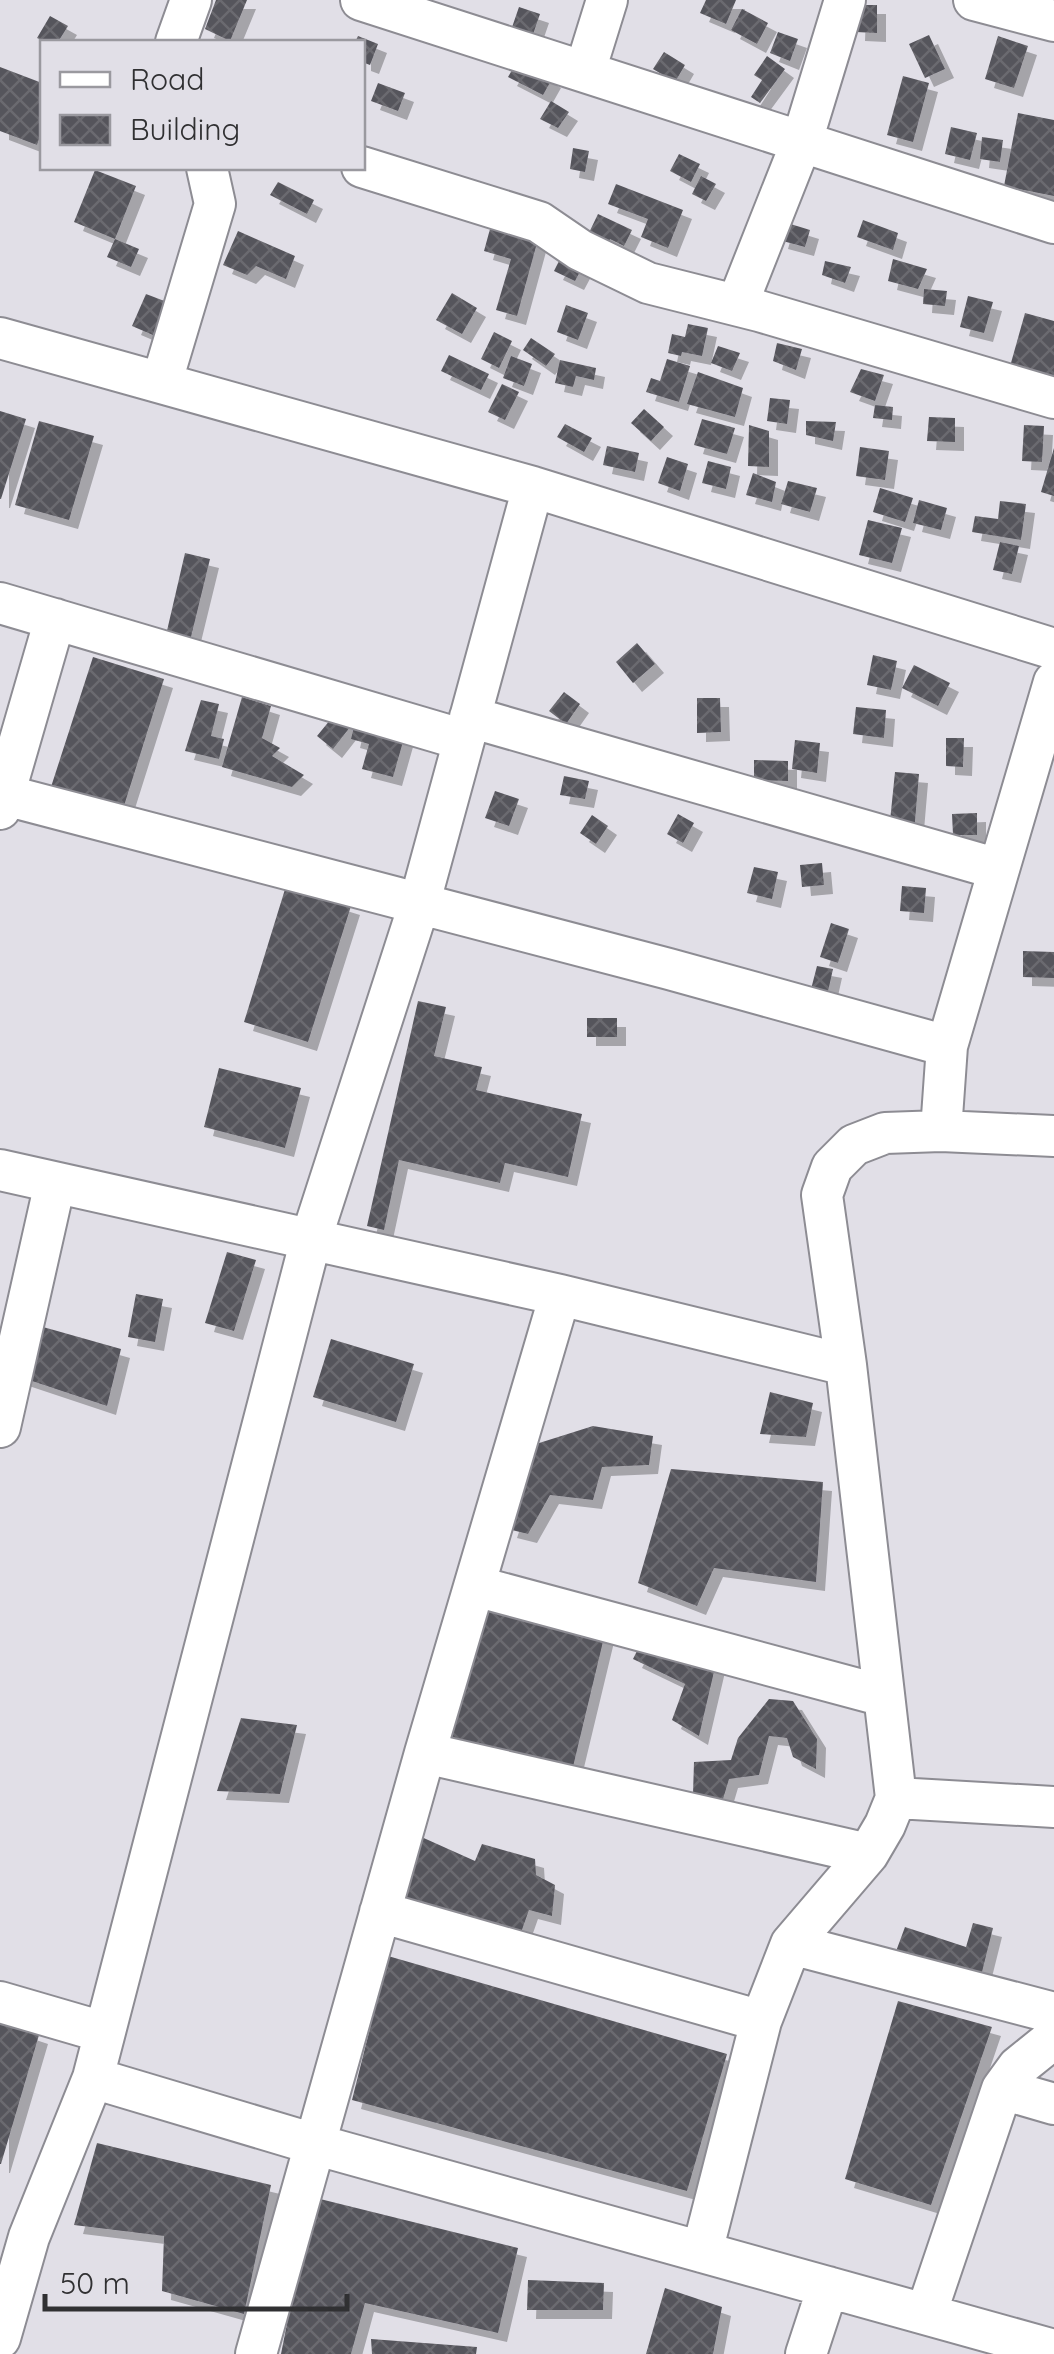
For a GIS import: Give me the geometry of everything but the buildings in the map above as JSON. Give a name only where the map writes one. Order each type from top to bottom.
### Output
[{"type":"street","points":[[177,40],[191,0]]},
{"type":"street","points":[[361,0],[1054,224]]},
{"type":"street","points":[[586,71],[607,0]]},
{"type":"street","points":[[737,306],[802,141],[846,0]]},
{"type":"street","points":[[974,0],[1054,21]]},
{"type":"street","points":[[365,168],[539,222],[580,250],[648,283],[1054,398]]},
{"type":"street","points":[[162,381],[215,204],[209,170]]},
{"type":"street","points":[[0,338],[533,488],[1054,649]]},
{"type":"street","points":[[0,2338],[14,2234],[92,2078],[312,1239],[419,905],[533,488]]},
{"type":"street","points":[[0,603],[998,869]]},
{"type":"street","points":[[55,619],[2,802],[669,969],[947,1046]]},
{"type":"street","points":[[941,1130],[947,1046],[1054,682]]},
{"type":"street","points":[[702,2252],[761,2021],[791,1944],[868,1854],[896,1798],[846,1365],[822,1195],[832,1167],[854,1145],[885,1132],[941,1130],[1054,1136]]},
{"type":"street","points":[[0,1170],[560,1295],[846,1365]]},
{"type":"street","points":[[0,1427],[56,1184]]},
{"type":"street","points":[[256,2354],[425,1753],[560,1295]]},
{"type":"street","points":[[475,1586],[884,1696]]},
{"type":"street","points":[[425,1753],[868,1854]]},
{"type":"street","points":[[896,1798],[1054,1807]]},
{"type":"street","points":[[380,1912],[761,2021]]},
{"type":"street","points":[[791,1944],[1054,2014]]},
{"type":"street","points":[[0,2002],[104,2032]]},
{"type":"street","points":[[926,2314],[1002,2089],[1018,2067],[1054,2038]]},
{"type":"street","points":[[92,2078],[1050,2351]]},
{"type":"street","points":[[1002,2089],[1054,2104]]},
{"type":"street","points":[[806,2354],[828,2287]]}]
